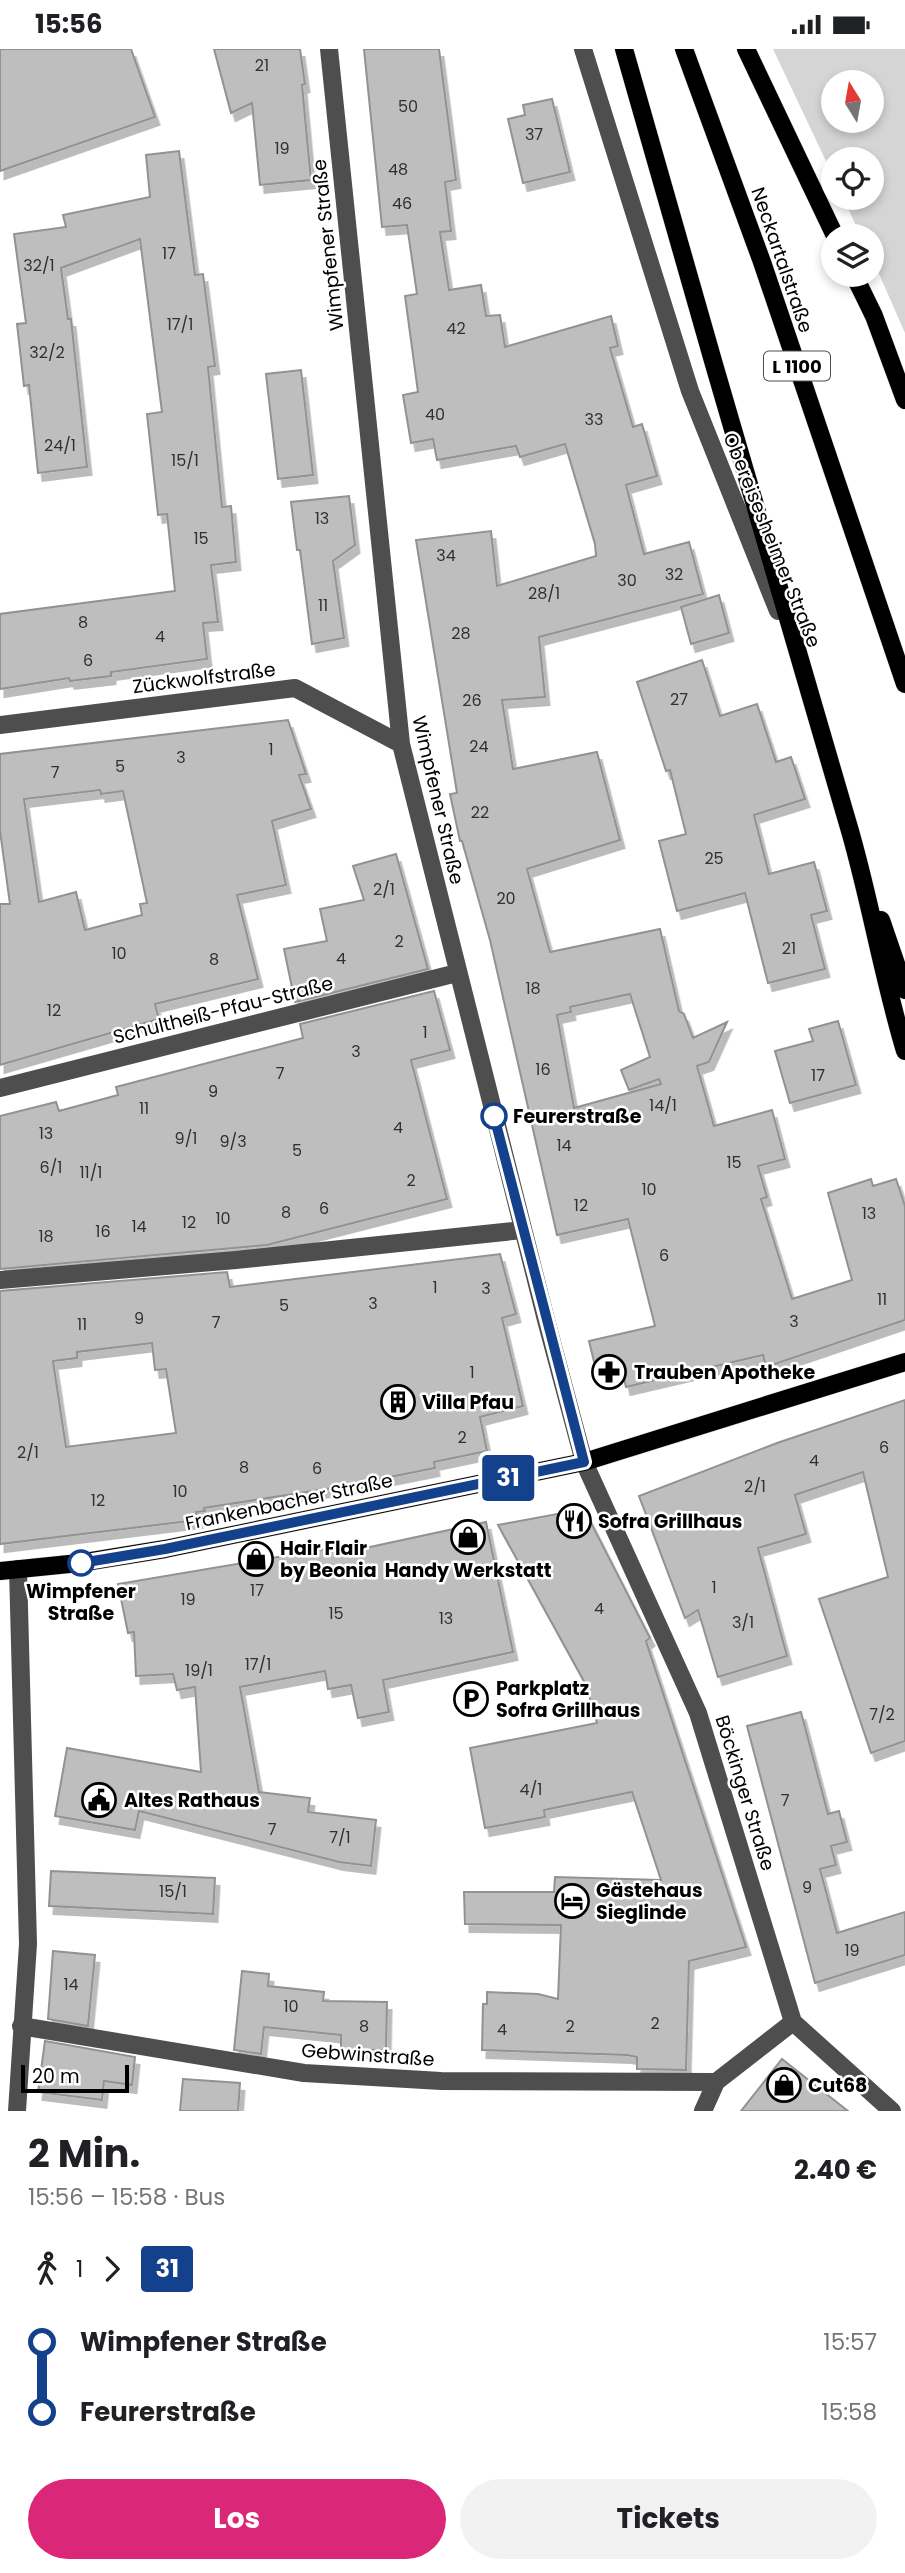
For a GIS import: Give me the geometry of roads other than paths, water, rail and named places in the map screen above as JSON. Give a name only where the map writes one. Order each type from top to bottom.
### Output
[{"type":"main road","points":[[624,49],[797,656]]},
{"type":"main road","name":"Neckartalstraße","points":[[684,49],[762,262],[905,684]]},
{"type":"main road","points":[[746,49],[829,224]]},
{"type":"main road","points":[[860,287],[874,316],[905,400]]},
{"type":"main road","name":"Obereisesheimer Straße","points":[[797,656],[851,834],[887,993],[905,1051]]},
{"type":"main road","points":[[851,834],[905,990]]},
{"type":"main road","name":"Frankenbacher Straße","points":[[0,1571],[165,1549],[584,1462],[905,1362]]},
{"type":"street","name":"Wimpfener Straße","points":[[329,49],[401,744],[457,973],[584,1462]]},
{"type":"street","name":"Obereisesheimer Straße","points":[[583,49],[690,391],[797,656]]},
{"type":"street","name":"Zückwolfstraße","points":[[0,725],[295,688],[401,744]]},
{"type":"street","name":"Schultheiß-Pfau-Straße","points":[[0,1088],[457,973]]},
{"type":"street","points":[[0,1280],[236,1260],[523,1230]]},
{"type":"street","name":"Böckinger Straße","points":[[584,1462],[698,1713],[793,2022]]},
{"type":"street","points":[[17,2111],[28,1944],[18,1569]]},
{"type":"street","points":[[703,2111],[716,2082],[793,2022],[892,2111]]},
{"type":"street","name":"Gebwinstraße","points":[[21,2026],[304,2073],[440,2081],[716,2082]]},
{"type":"place","name":"Feurerstraße","points":[[494,1116]]},
{"type":"place","name":"Trauben Apotheke","points":[[609,1372]]},
{"type":"place","name":"Villa Pfau","points":[[398,1402]]},
{"type":"place","name":"Sofra Grillhaus","points":[[574,1521]]},
{"type":"place","name":"Handy Werkstatt","points":[[468,1537]]},
{"type":"place","name":"Hair Flair by Beonia","points":[[256,1559]]},
{"type":"place","name":"Wimpfener Straße","points":[[81,1563]]},
{"type":"place","name":"Parkplatz Sofra Grillhaus","points":[[471,1699]]},
{"type":"place","name":"Altes Rathaus","points":[[99,1800]]},
{"type":"place","name":"Gästehaus Sieglinde","points":[[572,1901]]},
{"type":"place","name":"Cut68","points":[[784,2085]]}]
